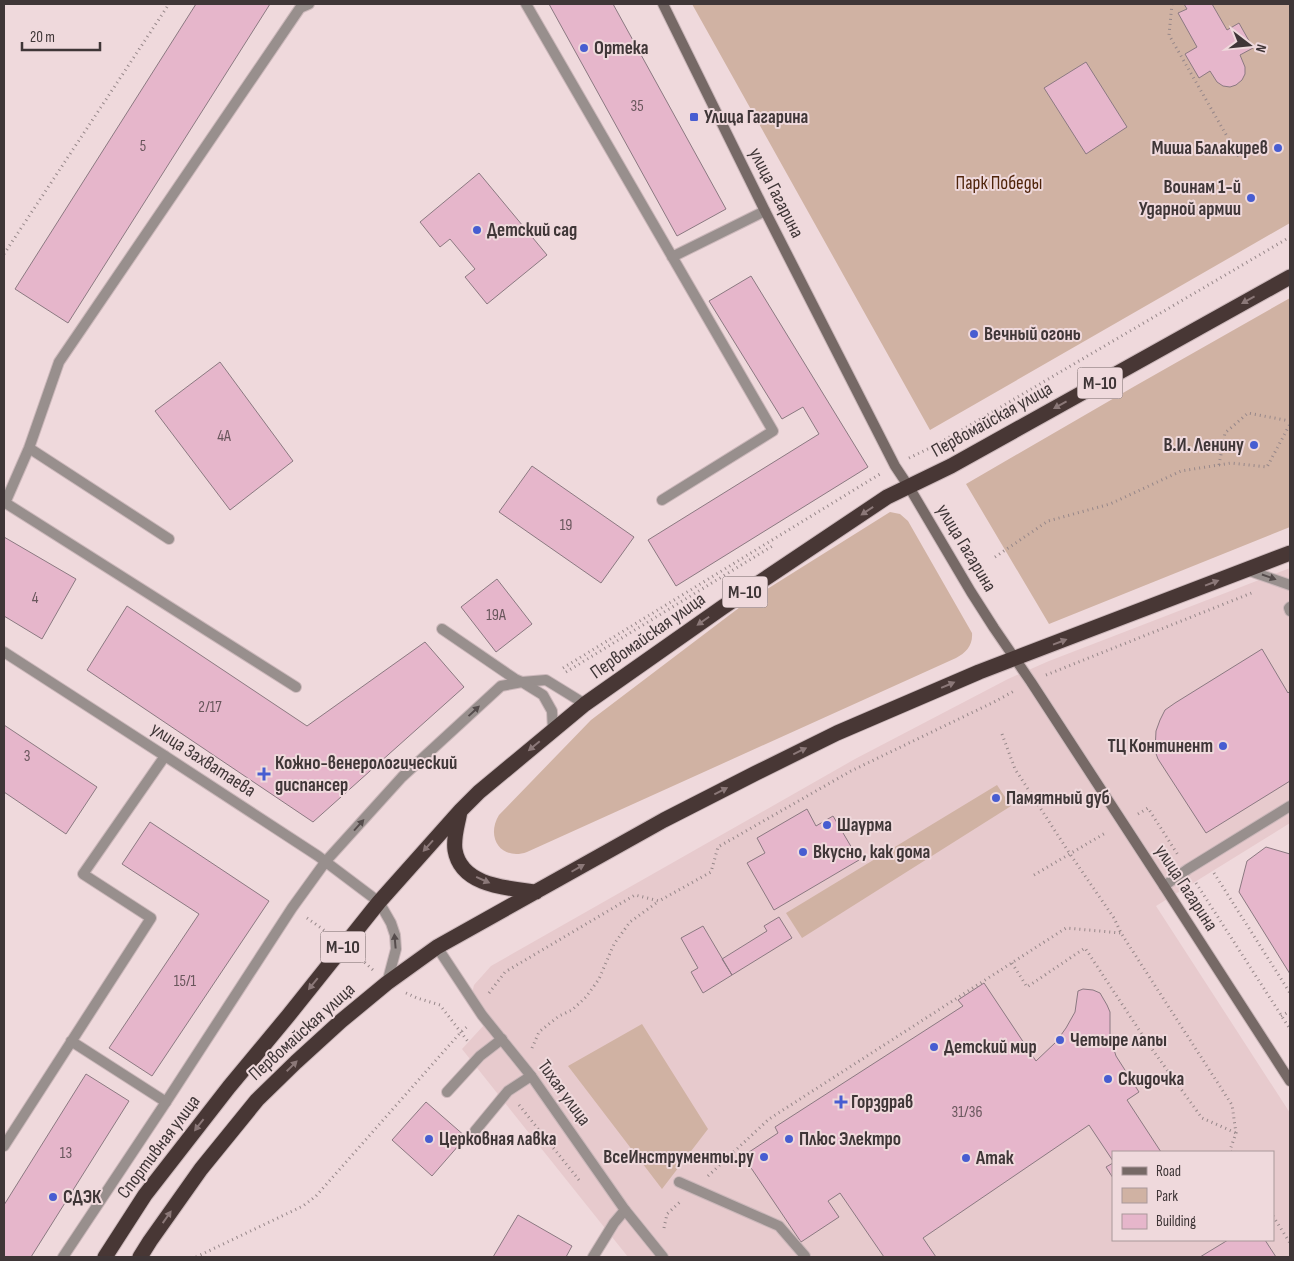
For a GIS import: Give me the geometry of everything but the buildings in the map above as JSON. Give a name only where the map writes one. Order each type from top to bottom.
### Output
[{"type":"highway","name":"Первомайская улица","points":[[229,1087],[379,902],[461,810],[479,792],[585,704],[723,607],[887,497],[951,466],[1290,276]]},
{"type":"highway","name":"Первомайская улица","points":[[140,1257],[201,1169],[257,1100],[328,1032],[387,983],[437,948],[664,820],[764,768],[837,733],[979,672],[1290,552]]},
{"type":"highway","points":[[461,810],[455,842],[459,863],[476,878],[495,886],[536,892]]},
{"type":"highway","name":"Спортивная улица","points":[[105,1257],[145,1195],[229,1087]]},
{"type":"street","points":[[296,687],[5,503],[29,448],[59,362],[300,8],[309,4]]},
{"type":"street","points":[[526,4],[773,431],[662,500]]},
{"type":"street","name":"улица Гагарина","points":[[663,4],[895,466],[910,487],[971,592],[1290,1081]]},
{"type":"street","points":[[672,257],[765,210]]},
{"type":"street","points":[[29,448],[169,539]]},
{"type":"street","points":[[1247,570],[1286,583]]},
{"type":"street","points":[[1290,607],[1290,611]]},
{"type":"street","points":[[442,629],[510,675],[544,695],[552,711],[553,731]]},
{"type":"street","name":"улица Захватаева","points":[[4,652],[326,861],[379,902]]},
{"type":"street","points":[[63,1257],[292,908],[326,861],[402,777],[501,686],[546,680],[585,704]]},
{"type":"street","points":[[4,1146],[152,918],[82,874],[165,756]]},
{"type":"street","points":[[1164,886],[1290,806]]},
{"type":"street","points":[[1280,813],[1290,815]]},
{"type":"street","points":[[379,902],[391,923],[395,935],[396,949],[387,983]]},
{"type":"street","name":"Тихая улица","points":[[437,948],[482,1015],[531,1076],[625,1210],[663,1257]]},
{"type":"street","points":[[447,1092],[480,1056],[502,1040]]},
{"type":"street","points":[[71,1041],[166,1102]]},
{"type":"street","points":[[475,1131],[508,1091],[531,1076]]},
{"type":"street","points":[[678,1182],[780,1226],[805,1256]]},
{"type":"street","points":[[593,1257],[614,1223],[625,1210]]},
{"type":"path","points":[[4,254],[170,4]]},
{"type":"path","points":[[1172,4],[1168,35],[1240,159]]},
{"type":"path","points":[[556,669],[565,668],[895,466],[936,446],[1290,237]]},
{"type":"path","points":[[995,557],[1048,521],[1110,504],[1181,471],[1219,465],[1230,463],[1267,467],[1290,423],[1248,413],[1225,432],[1219,465]]},
{"type":"path","points":[[534,1054],[532,1048],[540,1032],[559,1016],[572,1010],[586,997],[599,979],[614,944],[630,922],[659,901],[711,872],[718,848],[851,771],[994,702],[1031,682],[1068,666],[1286,583]]},
{"type":"path","points":[[1002,734],[1015,769],[1114,918],[1121,933],[1232,1105],[1236,1133],[1230,1151]]},
{"type":"path","points":[[1034,875],[1148,808],[1290,1029]]},
{"type":"path","points":[[1206,859],[1290,993]]},
{"type":"path","points":[[196,1257],[303,1206],[316,1196],[461,1032],[482,1015],[482,1003],[505,972],[635,895],[659,901]]},
{"type":"path","points":[[292,908],[345,944],[387,983],[417,998],[440,1005],[480,1056]]},
{"type":"path","points":[[635,1222],[648,1223],[663,1234],[667,1214],[769,1119],[1066,928],[1121,933]]},
{"type":"path","points":[[1012,963],[1027,987],[1085,948],[1149,1045],[1202,1118],[1236,1133]]},
{"type":"path","points":[[1281,1016],[1290,1011]]},
{"type":"path","points":[[508,1091],[583,1184]]},
{"type":"path","points":[[1274,1218],[1290,1243]]},
{"type":"shaded area","points":[[1290,568],[1290,823],[1156,906],[1290,1113],[1290,1257],[628,1257],[462,1049],[484,1025],[470,1003],[474,985],[491,966],[855,759],[1008,679],[1049,661]]},
{"type":"green space","name":"Парк Победы","points":[[692,4],[1290,4],[1290,223],[930,430]]},
{"type":"green space","points":[[1290,298],[1290,527],[1049,624],[966,484]]},
{"type":"green space","points":[[890,512],[900,514],[908,521],[972,633],[970,645],[963,654],[527,852],[510,853],[498,845],[494,832],[499,815],[591,720],[748,601]]},
{"type":"green space","points":[[997,785],[1011,806],[802,938],[786,913]]},
{"type":"green space","points":[[642,1024],[708,1129],[662,1189],[568,1066]]},
{"type":"place","name":"Ортека","points":[[584,48]]},
{"type":"place","name":"Улица Гагарина","points":[[694,117]]},
{"type":"place","name":"Миша Балакирев","points":[[1278,148]]},
{"type":"place","name":"Воинам 1-й Ударной армии","points":[[1251,198]]},
{"type":"place","name":"Детский сад","points":[[477,230]]},
{"type":"place","name":"Вечный огонь","points":[[974,334]]},
{"type":"place","name":"В.И. Ленину","points":[[1254,445]]},
{"type":"place","name":"ТЦ Континент","points":[[1223,746]]},
{"type":"place","name":"Кожно-венерологический диспансер","points":[[264,774]]},
{"type":"place","name":"Памятный дуб","points":[[996,798]]},
{"type":"place","name":"Шаурма","points":[[827,825]]},
{"type":"place","name":"Вкусно, как дома","points":[[803,852]]},
{"type":"place","name":"Четыре лапы","points":[[1060,1040]]},
{"type":"place","name":"Детский мир","points":[[934,1047]]},
{"type":"place","name":"Скидочка","points":[[1108,1079]]},
{"type":"place","name":"Горздрав","points":[[841,1102]]},
{"type":"place","name":"Церковная лавка","points":[[429,1139]]},
{"type":"place","name":"Плюс Электро","points":[[789,1139]]},
{"type":"place","name":"ВсеИнструменты.ру","points":[[764,1157]]},
{"type":"place","name":"Атак","points":[[966,1158]]},
{"type":"place","name":"СДЭК","points":[[53,1197]]}]
